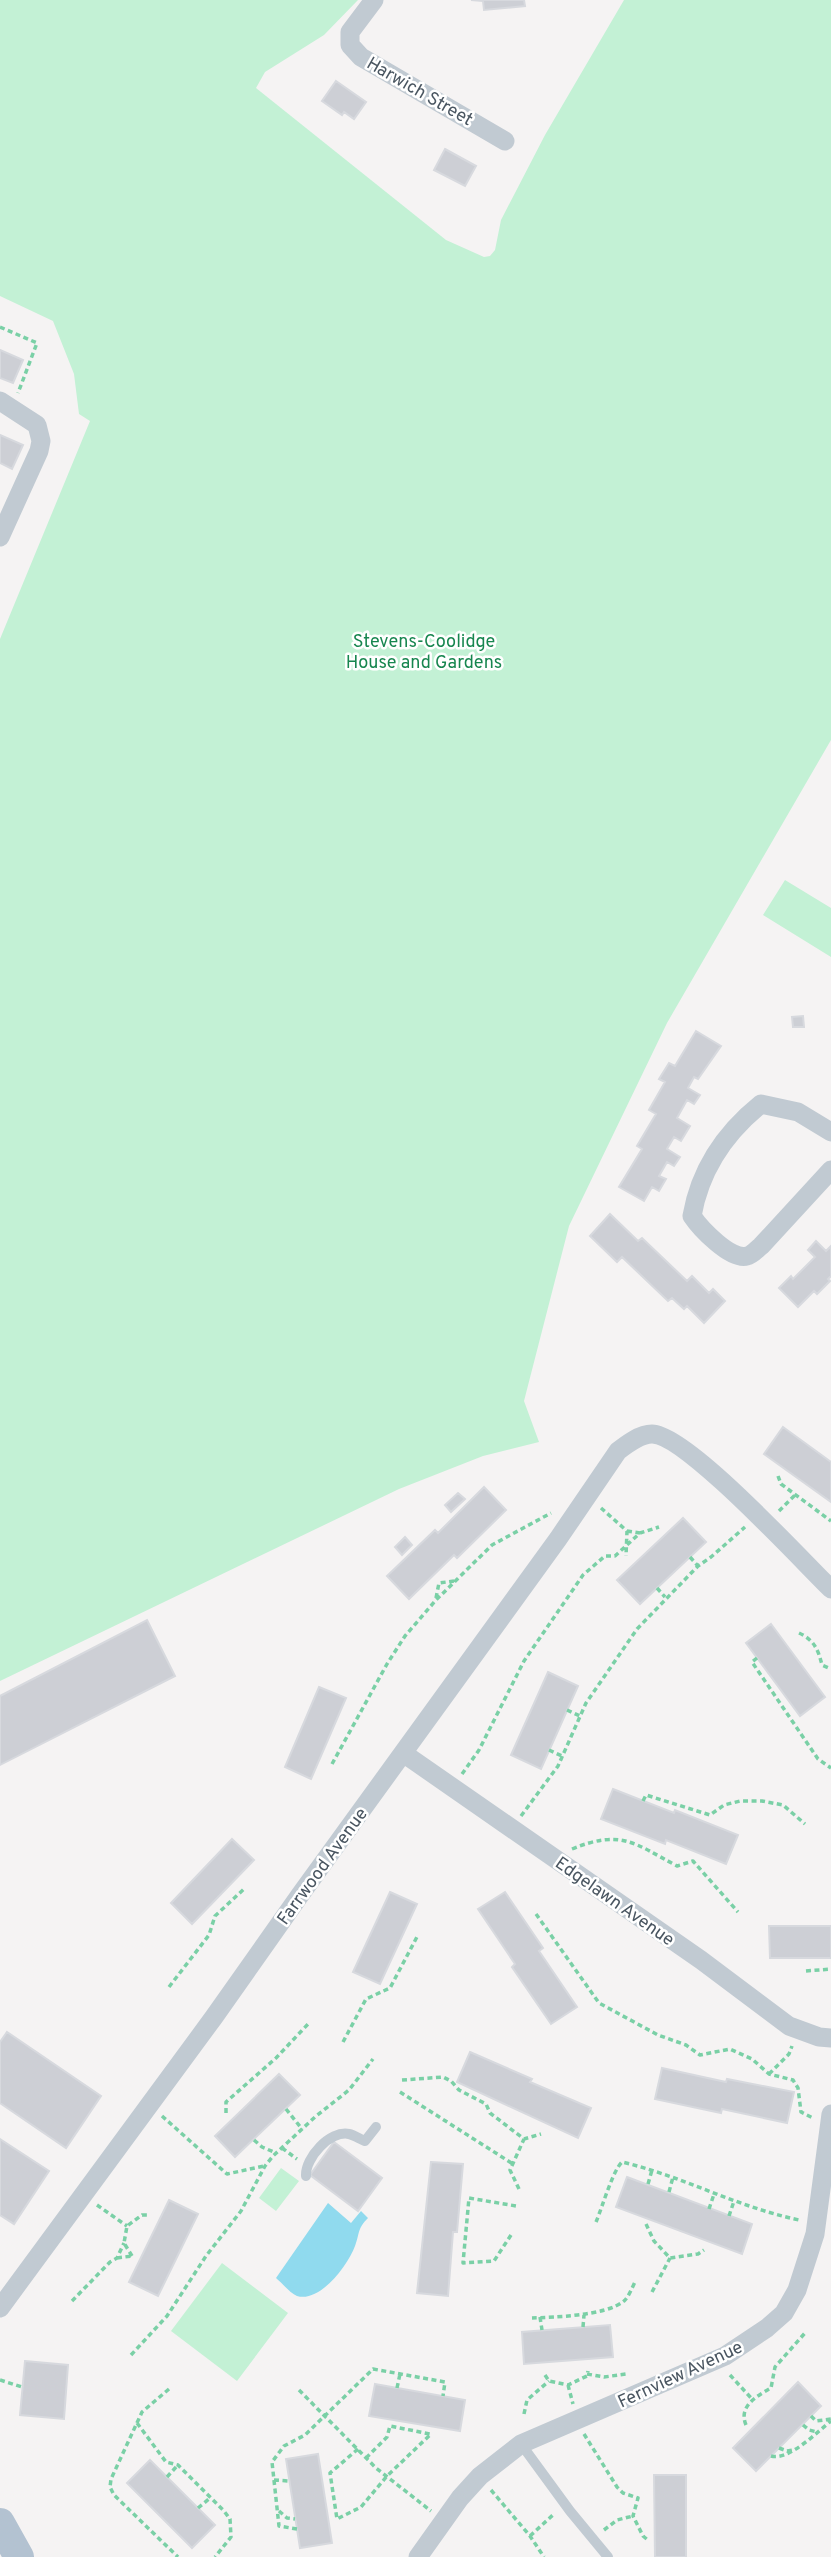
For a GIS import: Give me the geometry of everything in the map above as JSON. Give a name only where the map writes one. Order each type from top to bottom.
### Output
[{"type":"main road","points":[[0,2524],[19,2557]]},
{"type":"street","name":"Harwich Street","points":[[374,0],[350,32],[350,45],[361,57],[505,141]]},
{"type":"street","points":[[0,537],[41,441],[37,425],[6,405]]},
{"type":"street","points":[[831,1132],[798,1112],[761,1104],[727,1136],[700,1182],[692,1216],[699,1226],[730,1253],[739,1257],[748,1256],[761,1246],[831,1170]]},
{"type":"street","name":"Farrwood Avenue","points":[[0,2308],[150,2105],[618,1451],[650,1434],[662,1437],[718,1476],[756,1515]]},
{"type":"street","points":[[756,1515],[831,1589]]},
{"type":"street","name":"Edgelawn Avenue","points":[[403,1754],[701,1960],[789,2026],[819,2037],[831,2038]]},
{"type":"street","name":"Fernview Avenue","points":[[418,2557],[480,2476],[521,2444],[720,2358],[767,2328],[784,2313],[797,2290],[815,2234],[824,2117]]},
{"type":"lane","points":[[306,2176],[306,2167],[324,2143],[336,2135],[349,2134],[365,2141],[376,2127]]},
{"type":"lane","points":[[521,2444],[608,2557]]},
{"type":"path","points":[[0,327],[37,343],[6,405]]},
{"type":"path","points":[[778,1476],[781,1484],[831,1521]]},
{"type":"path","points":[[587,1496],[627,1531],[640,1532],[660,1528]]},
{"type":"path","points":[[332,1763],[387,1664],[405,1636],[436,1600],[492,1545],[551,1513]]},
{"type":"path","points":[[511,1829],[558,1766],[586,1703],[618,1653],[666,1597],[698,1566],[735,1538],[756,1515]]},
{"type":"path","points":[[453,1788],[479,1750],[524,1661],[583,1575],[605,1556],[625,1557],[627,1531]]},
{"type":"path","points":[[615,1556],[640,1532]]},
{"type":"path","points":[[690,1557],[698,1566]]},
{"type":"path","points":[[436,1600],[439,1583],[455,1581]]},
{"type":"path","points":[[657,1588],[666,1597]]},
{"type":"path","points":[[799,1633],[810,1638],[818,1650],[822,1665],[831,1668]]},
{"type":"path","points":[[757,1658],[752,1662],[778,1701],[818,1759],[831,1768]]},
{"type":"path","points":[[778,1701],[785,1696]]},
{"type":"path","points":[[567,1710],[580,1716]]},
{"type":"path","points":[[549,1750],[562,1756]]},
{"type":"path","points":[[643,1801],[646,1795],[710,1815]]},
{"type":"path","points":[[707,1821],[710,1815],[724,1805],[740,1801],[762,1801],[783,1805],[805,1824]]},
{"type":"path","points":[[560,1862],[570,1850],[587,1843],[613,1839],[629,1840],[677,1866],[693,1861],[738,1912]]},
{"type":"path","points":[[169,1987],[208,1935],[215,1916],[244,1889]]},
{"type":"path","points":[[536,1914],[599,2003],[658,2035],[686,2045],[700,2055],[730,2049],[752,2059],[769,2074],[793,2080],[798,2088],[801,2112],[824,2117]]},
{"type":"path","points":[[343,2042],[366,1999],[390,1988],[418,1935]]},
{"type":"path","points":[[806,1971],[831,1969]]},
{"type":"path","points":[[226,2113],[226,2102],[276,2058],[309,2023]]},
{"type":"path","points":[[769,2074],[789,2054],[799,2029]]},
{"type":"path","points":[[131,2355],[167,2316],[206,2256],[242,2211],[265,2166],[302,2129],[348,2090],[373,2059]]},
{"type":"path","points":[[402,2080],[443,2077],[459,2090],[485,2104],[490,2113],[524,2138],[541,2134]]},
{"type":"path","points":[[400,2092],[513,2164]]},
{"type":"path","points":[[150,2105],[227,2174],[265,2166]]},
{"type":"path","points":[[286,2109],[302,2129]]},
{"type":"path","points":[[519,2189],[510,2170],[524,2138]]},
{"type":"path","points":[[254,2140],[276,2153]]},
{"type":"path","points":[[596,2222],[617,2166],[622,2162],[673,2177],[734,2201],[799,2220]]},
{"type":"path","points":[[648,2184],[652,2170]]},
{"type":"path","points":[[669,2192],[673,2177]]},
{"type":"path","points":[[709,2209],[714,2194]]},
{"type":"path","points":[[84,2195],[127,2226]]},
{"type":"path","points":[[511,2235],[494,2261],[463,2263],[469,2198],[516,2206]]},
{"type":"path","points":[[729,2216],[734,2201]]},
{"type":"path","points":[[117,2258],[124,2243],[127,2226],[142,2216],[150,2215]]},
{"type":"path","points":[[646,2224],[654,2241],[670,2258]]},
{"type":"path","points":[[72,2301],[110,2262],[132,2256],[124,2243]]},
{"type":"path","points":[[670,2258],[698,2254],[704,2250]]},
{"type":"path","points":[[652,2292],[670,2258]]},
{"type":"path","points":[[532,2318],[584,2315],[624,2301],[635,2282]]},
{"type":"path","points":[[583,2327],[584,2315]]},
{"type":"path","points":[[540,2318],[542,2330]]},
{"type":"path","points":[[746,2425],[744,2412],[752,2399],[771,2388],[775,2367],[805,2333]]},
{"type":"path","points":[[720,2358],[752,2399]]},
{"type":"path","points":[[296,2529],[279,2526],[272,2462],[284,2446],[305,2434],[373,2370],[445,2382],[443,2396]]},
{"type":"path","points":[[545,2375],[549,2381],[568,2385],[588,2372],[604,2377],[626,2374]]},
{"type":"path","points":[[397,2388],[400,2374]]},
{"type":"path","points":[[0,2381],[22,2387]]},
{"type":"path","points":[[524,2414],[527,2400],[549,2381]]},
{"type":"path","points":[[169,2389],[142,2412],[111,2479],[110,2487],[114,2495],[178,2557]]},
{"type":"path","points":[[299,2390],[366,2458],[444,2521]]},
{"type":"path","points":[[811,2416],[816,2421],[831,2420]]},
{"type":"path","points":[[578,2419],[584,2434],[617,2487],[623,2493],[638,2498],[633,2516],[643,2536],[649,2541]]},
{"type":"path","points":[[771,2456],[779,2459],[831,2420]]},
{"type":"path","points":[[137,2423],[166,2462],[178,2465],[224,2511],[231,2537],[215,2557]]},
{"type":"path","points":[[803,2425],[817,2432]]},
{"type":"path","points":[[358,2449],[330,2473],[337,2519],[361,2507],[387,2476],[431,2434],[390,2426],[387,2437],[366,2458]]},
{"type":"path","points":[[779,2448],[787,2451],[795,2449]]},
{"type":"path","points":[[167,2477],[178,2465]]},
{"type":"path","points":[[480,2476],[544,2557]]},
{"type":"path","points":[[274,2480],[289,2481]]},
{"type":"path","points":[[198,2508],[210,2498]]},
{"type":"path","points":[[530,2536],[565,2504]]},
{"type":"path","points":[[277,2510],[287,2518],[295,2519]]},
{"type":"path","points":[[593,2538],[617,2520],[633,2516]]},
{"type":"green space","name":"Stevens-Coolidge House and Gardens","points":[[0,0],[358,0],[324,35],[265,72],[256,88],[446,240],[484,257],[490,256],[495,250],[501,220],[545,135],[624,0],[831,0],[831,740],[667,1023],[569,1226],[524,1401],[539,1442],[483,1456],[399,1489],[0,1681],[0,639],[90,421],[79,414],[74,374],[53,321],[0,296]]},
{"type":"green space","points":[[785,880],[831,908],[831,957],[763,915]]},
{"type":"green space","points":[[281,2168],[299,2181],[276,2211],[259,2198]]},
{"type":"green space","points":[[222,2263],[288,2313],[237,2381],[171,2331]]},
{"type":"water","points":[[328,2203],[351,2223],[361,2211],[368,2218],[360,2228],[351,2254],[332,2281],[315,2294],[297,2296],[276,2278]]},
{"type":"building","points":[[471,0],[524,0],[525,6],[484,10],[483,1]]},
{"type":"building","points":[[336,81],[366,102],[354,119],[344,112],[342,115],[322,101]]},
{"type":"building","points":[[445,149],[476,166],[465,186],[434,170]]},
{"type":"building","points":[[0,350],[23,360],[13,383],[0,378]]},
{"type":"building","points":[[0,435],[23,445],[12,469],[0,463]]},
{"type":"building","points":[[803,1016],[804,1027],[793,1027],[792,1017]]},
{"type":"building","points":[[696,1031],[721,1046],[698,1079],[694,1077],[688,1088],[700,1095],[694,1104],[687,1100],[677,1118],[690,1126],[681,1141],[674,1137],[667,1149],[680,1157],[674,1166],[667,1162],[659,1176],[666,1179],[659,1191],[652,1187],[644,1201],[619,1187],[642,1149],[637,1146],[656,1114],[649,1110],[665,1082],[659,1079],[669,1063],[675,1066]]},
{"type":"building","points":[[610,1214],[638,1241],[642,1238],[687,1281],[692,1276],[709,1293],[713,1289],[725,1301],[704,1323],[687,1306],[684,1309],[672,1298],[668,1301],[622,1257],[617,1262],[590,1236]]},
{"type":"building","points":[[816,1241],[826,1251],[831,1246],[830,1281],[817,1294],[814,1291],[798,1307],[779,1288],[791,1276],[793,1279],[815,1257],[808,1250]]},
{"type":"building","points":[[783,1427],[831,1462],[831,1502],[764,1454]]},
{"type":"building","points":[[484,1487],[506,1510],[457,1558],[454,1555],[409,1599],[387,1576],[435,1530],[438,1533]]},
{"type":"building","points":[[458,1493],[465,1499],[451,1512],[445,1505]]},
{"type":"building","points":[[683,1518],[706,1542],[640,1604],[617,1580]]},
{"type":"building","points":[[405,1537],[412,1545],[402,1555],[395,1547]]},
{"type":"building","points":[[147,1620],[175,1676],[0,1765],[0,1696]]},
{"type":"building","points":[[771,1624],[825,1697],[800,1716],[746,1643]]},
{"type":"building","points":[[548,1672],[578,1686],[541,1769],[511,1755]]},
{"type":"building","points":[[319,1687],[346,1698],[311,1779],[285,1767]]},
{"type":"building","points":[[613,1789],[738,1835],[726,1864],[666,1840],[665,1844],[601,1819]]},
{"type":"building","points":[[232,1839],[254,1860],[192,1924],[171,1903]]},
{"type":"building","points":[[390,1892],[417,1904],[380,1984],[353,1972]]},
{"type":"building","points":[[505,1892],[543,1948],[539,1951],[577,2007],[551,2024],[512,1967],[515,1964],[478,1909]]},
{"type":"building","points":[[769,1926],[831,1926],[831,1958],[770,1958]]},
{"type":"building","points":[[7,2032],[101,2096],[66,2148],[0,2103],[0,2042]]},
{"type":"building","points":[[470,2052],[591,2108],[578,2138],[457,2082]]},
{"type":"building","points":[[662,2068],[726,2082],[727,2079],[794,2092],[787,2123],[722,2109],[721,2113],[655,2099]]},
{"type":"building","points":[[279,2074],[300,2095],[235,2157],[215,2136]]},
{"type":"building","points":[[0,2139],[49,2171],[14,2224],[0,2215]]},
{"type":"building","points":[[334,2142],[382,2178],[358,2211],[310,2175]]},
{"type":"building","points":[[431,2162],[463,2164],[457,2232],[453,2232],[448,2296],[417,2293]]},
{"type":"building","points":[[627,2177],[752,2224],[742,2254],[616,2207]]},
{"type":"building","points":[[169,2200],[198,2214],[158,2296],[129,2282]]},
{"type":"building","points":[[610,2325],[613,2357],[524,2364],[522,2332]]},
{"type":"building","points":[[25,2361],[68,2365],[64,2419],[20,2415]]},
{"type":"building","points":[[798,2382],[821,2406],[756,2471],[733,2448]]},
{"type":"building","points":[[375,2384],[465,2400],[460,2431],[369,2416]]},
{"type":"building","points":[[318,2454],[332,2543],[300,2548],[286,2459]]},
{"type":"building","points":[[150,2460],[215,2525],[192,2548],[127,2483]]},
{"type":"building","points":[[654,2475],[686,2475],[686,2557],[655,2557]]}]
